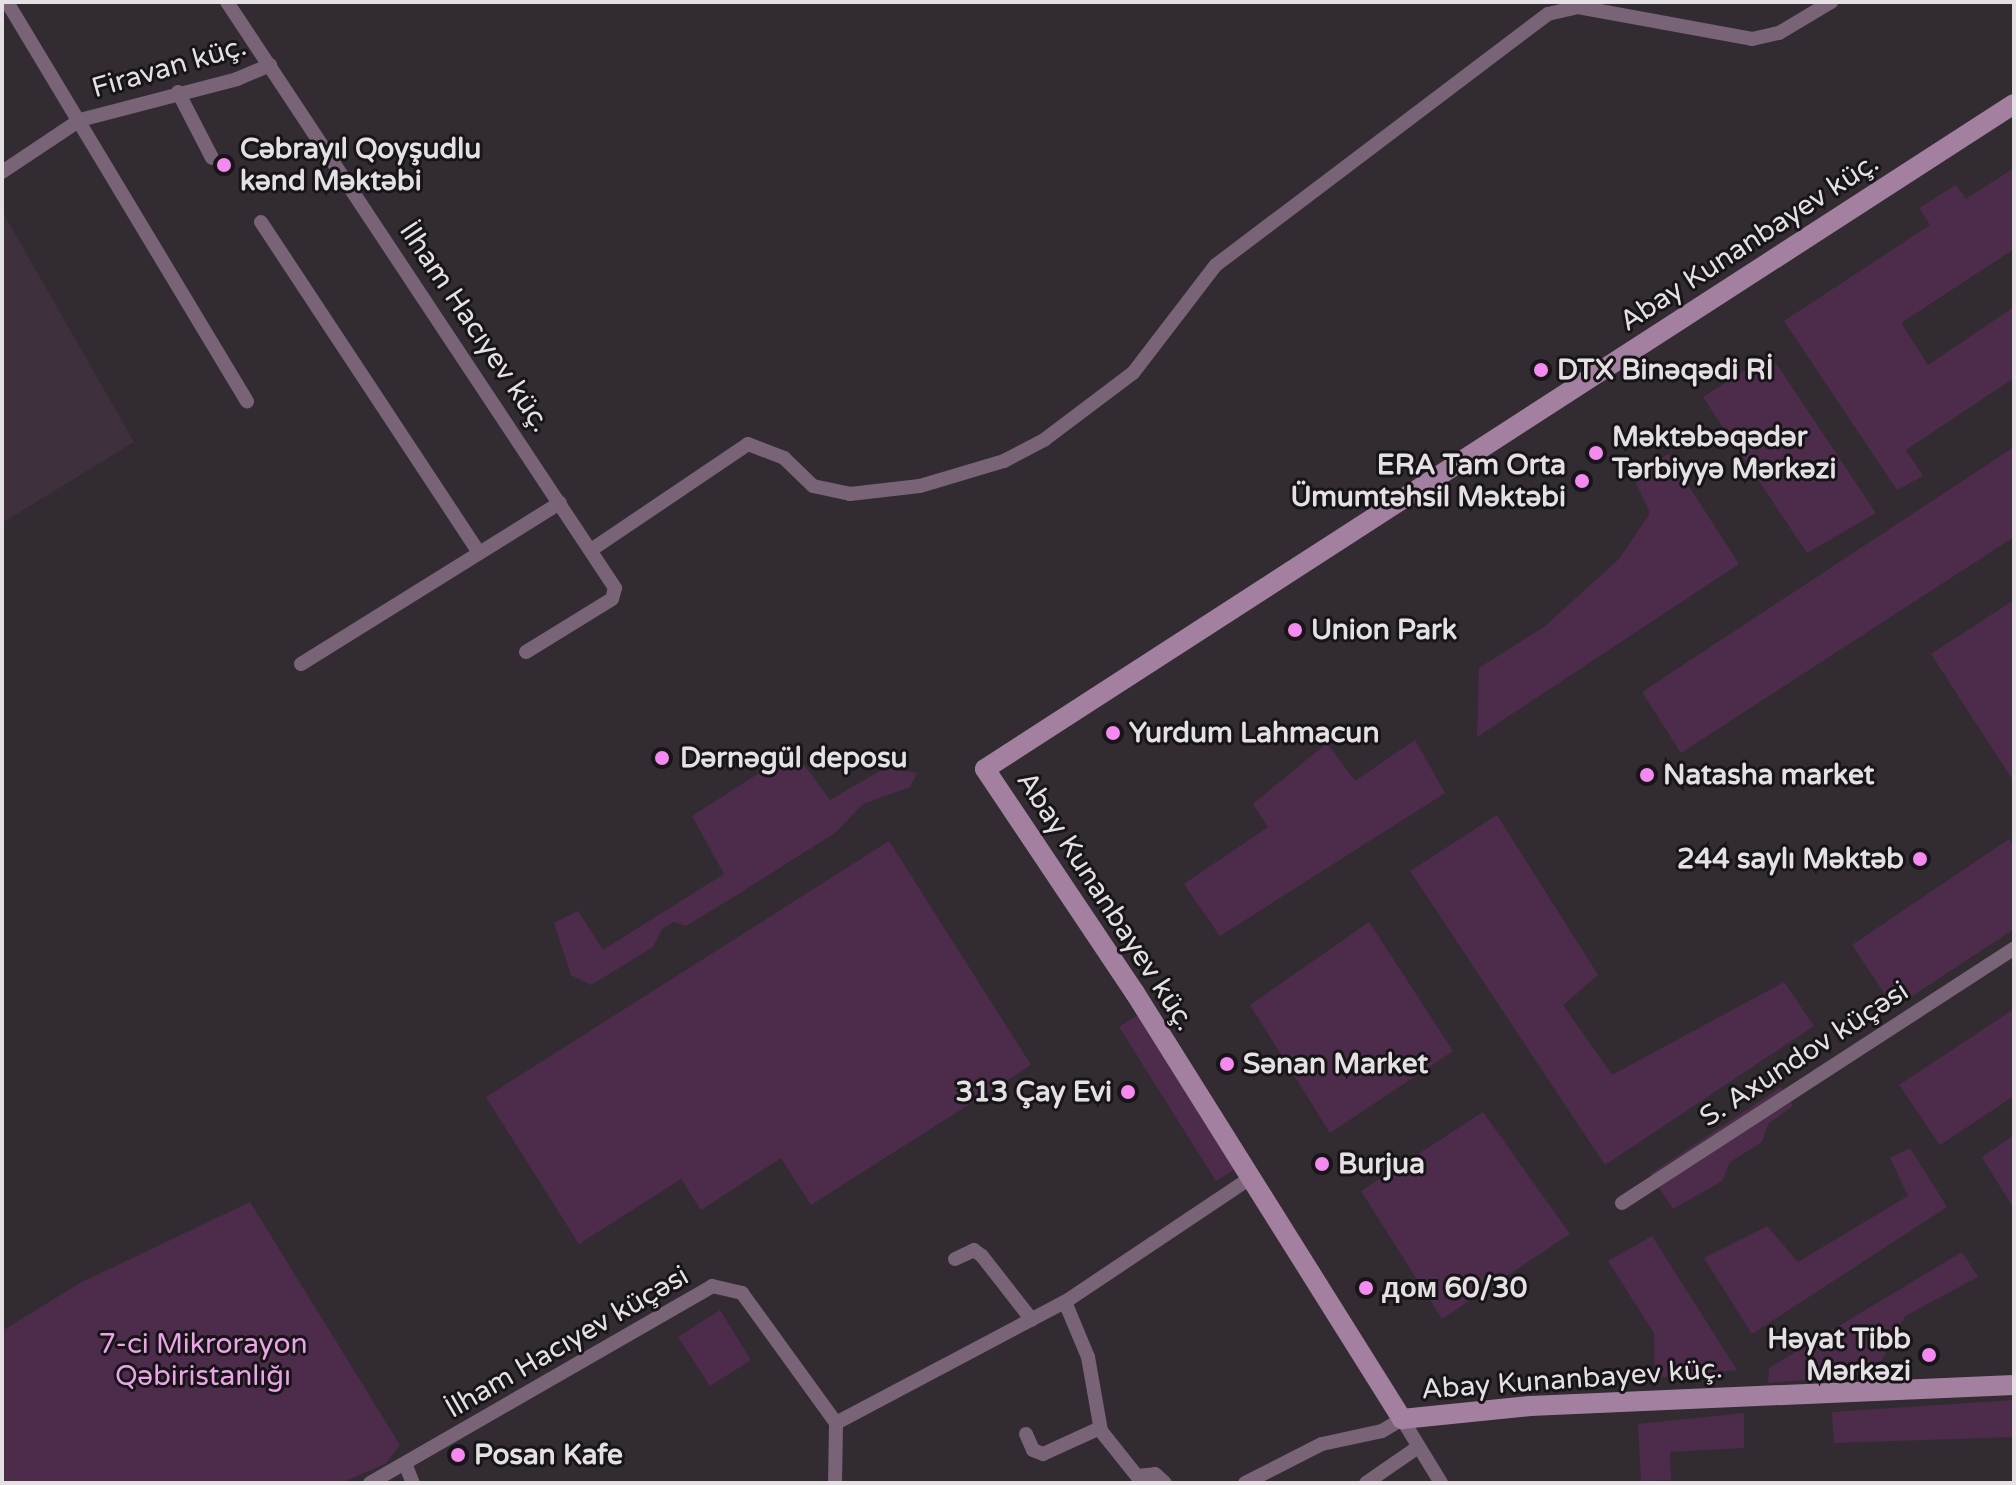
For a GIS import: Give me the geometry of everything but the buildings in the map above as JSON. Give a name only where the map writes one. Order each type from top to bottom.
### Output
[{"type":"street","points":[[7,2],[247,402]]},
{"type":"street","name":"İlham Hacıyev küç.","points":[[227,2],[615,588],[612,599],[526,652]]},
{"type":"street","points":[[591,550],[748,444],[784,458],[813,486],[850,494],[920,486],[1004,461],[1044,440],[1133,373],[1216,265],[1548,14],[1578,7],[1752,39],[1779,33],[1831,2]]},
{"type":"street","name":"Firavan küç.","points":[[2,171],[80,120],[237,79],[270,65]]},
{"type":"street","points":[[178,92],[212,158]]},
{"type":"street","name":"Abay Kunanbayev küç.","points":[[2014,104],[985,769],[1135,993],[1402,1419],[1530,1406],[2014,1385]]},
{"type":"street","points":[[261,222],[479,552]]},
{"type":"street","points":[[301,664],[560,503]]},
{"type":"street","name":"S. Axundov küçəsi","points":[[1622,1203],[2014,948]]},
{"type":"street","points":[[835,1483],[836,1423],[1065,1302],[1250,1178]]},
{"type":"street","points":[[955,1259],[974,1250],[982,1256],[1032,1320]]},
{"type":"street","name":"İlham Hacıyev küçəsi","points":[[370,1483],[406,1466],[712,1286],[742,1293],[836,1423]]},
{"type":"street","points":[[1065,1302],[1088,1357],[1100,1428],[1137,1476],[1155,1474],[1165,1483]]},
{"type":"street","points":[[1245,1483],[1322,1444],[1382,1431],[1402,1419],[1441,1483]]},
{"type":"street","points":[[1026,1434],[1033,1450],[1043,1454],[1100,1428]]},
{"type":"street","points":[[1366,1483],[1418,1447]]},
{"type":"street","points":[[406,1466],[413,1483]]},
{"type":"shaded area","points":[[2,211],[134,442],[2,523]]},
{"type":"green space","points":[[2014,168],[2014,249],[1901,323],[1928,365],[2014,307],[2014,378],[1906,450],[1923,476],[1897,490],[1784,321],[1930,225],[1919,208],[1956,185],[1966,199]]},
{"type":"green space","points":[[1770,354],[1876,513],[1807,553],[1703,397]]},
{"type":"green space","points":[[2014,447],[2014,537],[1681,753],[1642,692]]},
{"type":"green space","points":[[1668,454],[1739,564],[1477,737],[1479,668],[1544,627],[1619,559],[1650,513],[1633,477]]},
{"type":"green space","points":[[2014,600],[2014,782],[1931,654]]},
{"type":"green space","points":[[1415,740],[1445,793],[1220,936],[1184,884],[1268,827],[1253,804],[1327,743],[1355,781]]},
{"type":"green space","points":[[794,751],[830,800],[885,768],[917,773],[910,787],[863,804],[835,833],[740,893],[686,926],[674,922],[662,929],[653,947],[591,985],[571,975],[554,923],[578,911],[603,950],[724,874],[692,816]]},
{"type":"green space","points":[[1497,815],[1598,975],[1563,1005],[1612,1075],[1784,982],[1814,1026],[1605,1165],[1410,871]]},
{"type":"green space","points":[[2009,839],[2014,847],[2014,929],[1894,1008],[1852,945]]},
{"type":"green space","points":[[889,841],[1031,1065],[811,1205],[781,1158],[701,1210],[681,1179],[579,1244],[486,1097]]},
{"type":"green space","points":[[1369,922],[1453,1051],[1330,1133],[1250,1005]]},
{"type":"green space","points":[[2014,1009],[2014,1096],[1940,1145],[1899,1085]]},
{"type":"green space","points":[[1143,1012],[1240,1166],[1216,1181],[1119,1027]]},
{"type":"green space","points":[[1781,1087],[1793,1106],[1768,1124],[1762,1142],[1730,1162],[1722,1181],[1673,1209],[1650,1174]]},
{"type":"green space","points":[[1483,1112],[1570,1234],[1442,1319],[1361,1191]]},
{"type":"green space","points":[[2014,1135],[2014,1209],[1982,1157]]},
{"type":"green space","points":[[1910,1148],[1947,1207],[1752,1334],[1704,1258],[1767,1226],[1798,1262],[1908,1196],[1890,1158]]},
{"type":"green space","name":"7-ci Mikrorayon Qəbiristanlığı","points":[[250,1202],[400,1445],[385,1464],[341,1483],[2,1483],[2,1331],[80,1283]]},
{"type":"green space","points":[[1652,1236],[1737,1370],[1655,1378],[1654,1333],[1608,1261]]},
{"type":"green space","points":[[1962,1252],[1978,1277],[1905,1316],[1875,1374],[1768,1383],[1769,1368]]},
{"type":"green space","points":[[720,1310],[751,1360],[710,1386],[678,1337]]},
{"type":"green space","points":[[2014,1400],[2014,1437],[1834,1443],[1832,1412]]},
{"type":"green space","points":[[1744,1413],[1744,1448],[1670,1452],[1671,1480],[1641,1481],[1638,1424]]},
{"type":"place","name":"Cəbrayıl Qoyşudlu kənd Məktəbi","points":[[224,165]]},
{"type":"place","name":"DTX Binəqədi Rİ","points":[[1541,370]]},
{"type":"place","name":"Məktəbəqədər Tərbiyyə Mərkəzi","points":[[1596,453]]},
{"type":"place","name":"ERA Tam Orta Ümumtəhsil Məktəbi","points":[[1582,481]]},
{"type":"place","name":"Union Park","points":[[1295,630]]},
{"type":"place","name":"Yurdum Lahmacun","points":[[1113,733]]},
{"type":"place","name":"Dərnəgül deposu","points":[[662,758]]},
{"type":"place","name":"Natasha market","points":[[1647,775]]},
{"type":"place","name":"244 saylı Məktəb","points":[[1920,859]]},
{"type":"place","name":"Sənan Market","points":[[1227,1064]]},
{"type":"place","name":"313 Çay Evi","points":[[1128,1092]]},
{"type":"place","name":"Burjua","points":[[1322,1164]]},
{"type":"place","name":"дом 60/30","points":[[1366,1288]]},
{"type":"place","name":"Həyat Tibb Mərkəzi","points":[[1929,1355]]},
{"type":"place","name":"Posan Kafe","points":[[458,1455]]}]
